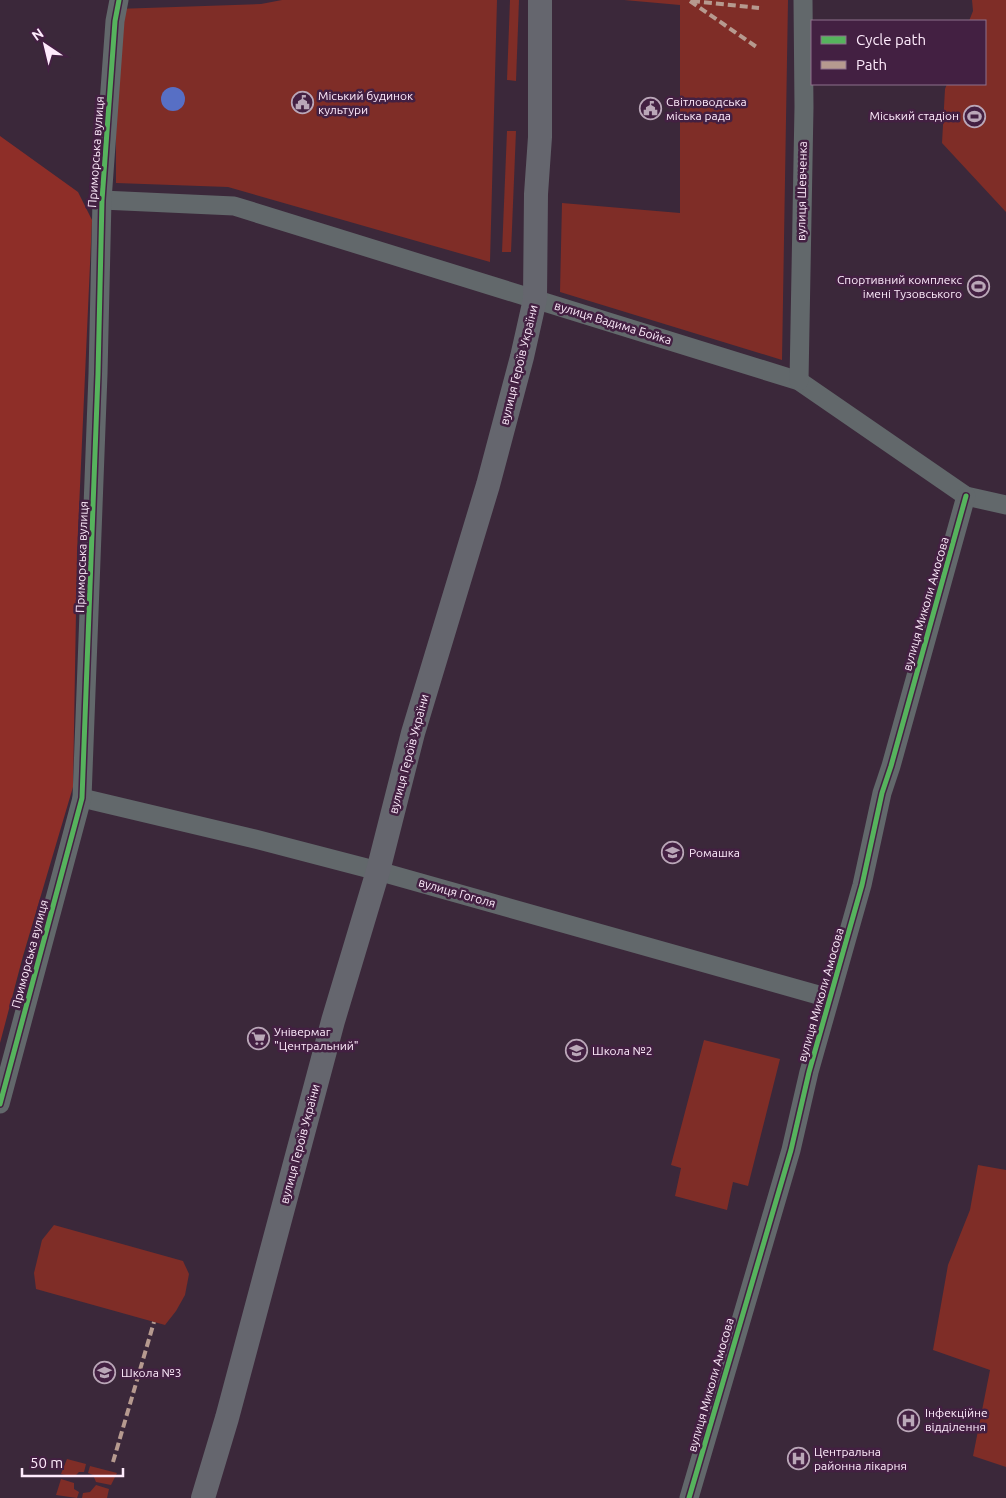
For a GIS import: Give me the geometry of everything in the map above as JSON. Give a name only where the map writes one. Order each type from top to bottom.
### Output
[{"type":"main road","name":"вулиця Героїв України","points":[[203,1498],[227,1418],[333,1021],[378,871],[413,733],[488,485],[522,358],[535,299],[536,194],[540,137],[540,0]]},
{"type":"street","name":"Приморська вулиця","points":[[0,1104],[82,798],[98,374],[102,200],[114,21],[119,0]]},
{"type":"street","name":"вулиця Шевченка","points":[[799,381],[804,107],[803,0]]},
{"type":"street","name":"вулиця Вадима Бойка","points":[[102,200],[234,206],[799,381],[966,496],[1006,506]]},
{"type":"street","name":"вулиця Миколи Амосова","points":[[689,1498],[791,1150],[809,1072],[862,885],[882,792],[966,496]]},
{"type":"street","name":"вулиця Гоголя","points":[[82,798],[255,839],[378,871],[830,998]]},
{"type":"shaded area","points":[[282,0],[497,0],[490,262],[228,187],[116,183],[116,9],[261,4]]},
{"type":"shaded area","points":[[510,0],[519,0],[516,81],[507,80]]},
{"type":"shaded area","points":[[624,0],[788,0],[782,360],[560,292],[562,203],[680,213],[680,5]]},
{"type":"shaded area","name":"Міський стадіон","points":[[972,0],[1006,0],[1006,212],[942,143],[947,85],[986,85],[986,20],[969,20],[973,11]]},
{"type":"shaded area","points":[[507,131],[516,131],[511,252],[502,252]]},
{"type":"shaded area","points":[[0,136],[78,192],[92,220],[77,553],[73,787],[23,956],[0,1043]]},
{"type":"shaded area","points":[[704,1040],[780,1059],[748,1186],[733,1182],[727,1210],[675,1196],[681,1168],[671,1165]]},
{"type":"shaded area","points":[[978,1165],[1006,1170],[1006,1467],[973,1456],[990,1370],[933,1350],[948,1265],[970,1210]]},
{"type":"shaded area","points":[[54,1225],[183,1261],[189,1274],[185,1295],[165,1325],[36,1289],[34,1273],[42,1240]]},
{"type":"shaded area","points":[[67,1459],[86,1464],[84,1472],[79,1472],[74,1477],[61,1474]]},
{"type":"shaded area","points":[[90,1466],[117,1473],[111,1485],[96,1482],[93,1475],[88,1473]]},
{"type":"shaded area","points":[[61,1479],[74,1483],[74,1489],[79,1492],[77,1498],[56,1495]]},
{"type":"shaded area","points":[[96,1485],[109,1489],[107,1498],[82,1498],[83,1493],[90,1492]]},
{"type":"water","points":[[173,87],[182,90],[185,99],[182,108],[173,111],[164,108],[161,99],[164,90]]},
{"type":"marked path","points":[[690,1],[758,48]]},
{"type":"marked path","points":[[692,1],[759,8]]},
{"type":"marked path","points":[[113,1462],[154,1322]]},
{"type":"cycle path","points":[[0,1104],[82,798],[98,374],[102,200],[115,21],[119,0]]},
{"type":"cycle path","points":[[689,1498],[791,1150],[809,1072],[862,885],[882,793],[966,496]]},
{"type":"place","name":"Міський будинок культури","points":[[302,103]]},
{"type":"place","name":"Світловодська міська рада","points":[[650,109]]},
{"type":"place","name":"Міський стадіон","points":[[975,116]]},
{"type":"place","name":"Спортивний комплекс імені Тузовського","points":[[978,287]]},
{"type":"place","name":"Ромашка","points":[[673,853]]},
{"type":"place","name":"Універмаг \"Центральний\"","points":[[258,1039]]},
{"type":"place","name":"Школа №2","points":[[576,1051]]},
{"type":"place","name":"Школа №3","points":[[105,1373]]},
{"type":"place","name":"Інфекційне відділення","points":[[909,1420]]},
{"type":"place","name":"Центральна районна лікарня","points":[[798,1459]]}]
